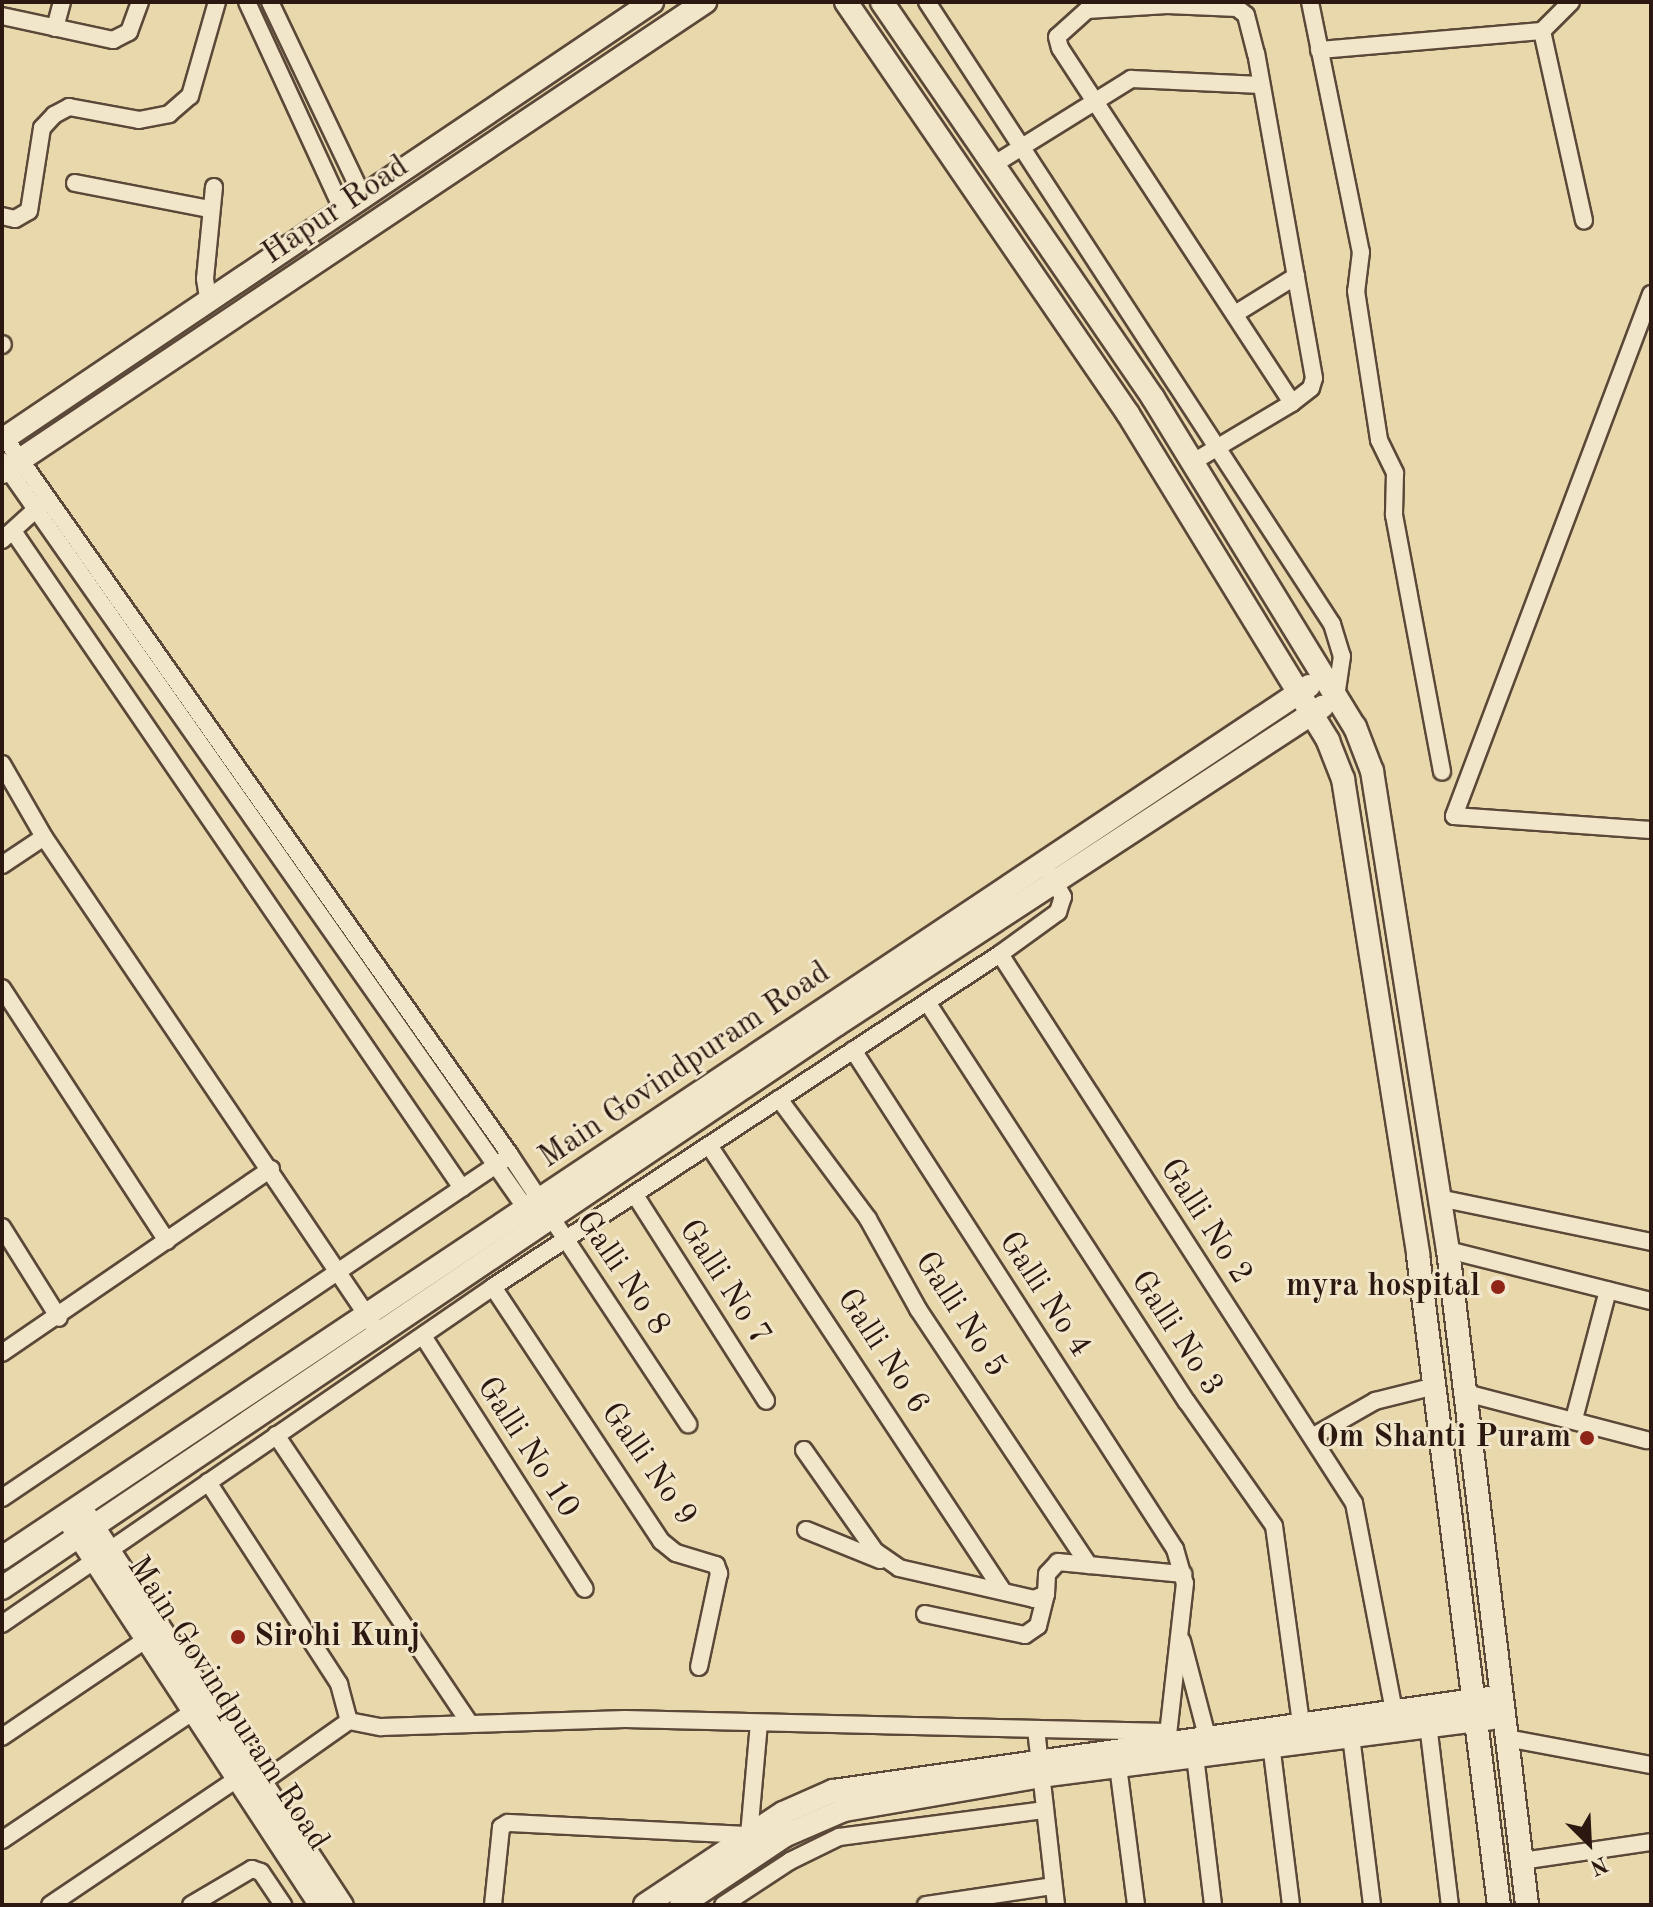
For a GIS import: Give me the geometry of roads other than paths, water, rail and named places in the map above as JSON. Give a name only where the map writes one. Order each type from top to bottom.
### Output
[{"type":"street","points":[[55,28],[62,2]]},
{"type":"street","points":[[2,16],[113,40],[129,32],[140,2]]},
{"type":"street","points":[[2,216],[15,219],[29,211],[42,128],[54,115],[69,107],[139,120],[169,114],[190,96],[217,2]]},
{"type":"street","points":[[247,2],[343,211]]},
{"type":"street","points":[[270,2],[363,197]]},
{"type":"street","name":"Hapur Road","points":[[7,457],[215,298],[652,2]]},
{"type":"street","name":"Hapur Road","points":[[7,457],[705,2]]},
{"type":"street","points":[[846,2],[1128,414],[1311,714],[1338,765],[1349,810],[1435,1386],[1499,1905]]},
{"type":"street","points":[[882,2],[1193,462],[1336,697],[1372,771],[1448,1250],[1527,1905]]},
{"type":"street","points":[[927,2],[1219,447],[1337,635],[1342,656],[1336,697]]},
{"type":"street","points":[[1310,2],[1361,252],[1356,291],[1379,440],[1395,473],[1394,515],[1442,772]]},
{"type":"street","points":[[1319,50],[1542,31],[1571,2]]},
{"type":"street","points":[[1193,462],[1292,403],[1311,388],[1314,378],[1246,15],[1237,8],[1167,5],[1087,10],[1057,37],[1292,403]]},
{"type":"street","points":[[1542,31],[1584,220]]},
{"type":"street","points":[[993,165],[1120,82],[1150,76],[1261,85]]},
{"type":"street","points":[[299,113],[318,103]]},
{"type":"street","points":[[75,183],[209,209]]},
{"type":"street","points":[[214,187],[209,209],[205,279],[207,291],[215,298]]},
{"type":"street","points":[[1235,314],[1296,276]]},
{"type":"street","points":[[1651,294],[1454,816],[1651,830]]},
{"type":"street","name":"Galli No 8","points":[[7,457],[540,1215],[566,1240],[688,1424]]},
{"type":"street","points":[[42,504],[8,536],[462,1188]]},
{"type":"street","name":"Main Govindpuram Road","points":[[2,1588],[381,1336],[540,1215],[1044,864],[1323,677]]},
{"type":"street","name":"Main Govindpuram Road","points":[[2,1558],[368,1316],[540,1215],[757,1078],[1336,697]]},
{"type":"street","points":[[2,764],[44,837],[381,1336]]},
{"type":"street","points":[[2,865],[44,837]]},
{"type":"street","points":[[2,1624],[493,1287],[710,1147],[1058,912],[1063,897],[1044,864]]},
{"type":"street","name":"Galli No 2","points":[[1000,954],[1354,1503],[1394,1711]]},
{"type":"street","points":[[2,988],[167,1241]]},
{"type":"street","name":"Galli No 3","points":[[927,1002],[1187,1402],[1274,1526],[1301,1723]]},
{"type":"street","name":"Galli No 4","points":[[853,1050],[1175,1549],[1183,1574]]},
{"type":"street","name":"Galli No 5","points":[[779,1099],[868,1219],[918,1309],[1089,1565]]},
{"type":"street","name":"Galli No 6","points":[[710,1147],[1003,1591]]},
{"type":"street","points":[[2,1498],[504,1160]]},
{"type":"street","points":[[2,1353],[59,1318],[271,1169]]},
{"type":"street","name":"Galli No 7","points":[[635,1195],[766,1401]]},
{"type":"street","points":[[1439,1198],[1651,1242]]},
{"type":"street","points":[[2,1227],[59,1318]]},
{"type":"street","points":[[1448,1250],[1651,1301]]},
{"type":"street","name":"Galli No 9","points":[[493,1287],[661,1541],[676,1553],[716,1565],[719,1573],[699,1667]]},
{"type":"street","points":[[1574,1419],[1608,1290]]},
{"type":"street","name":"Galli No 10","points":[[423,1336],[585,1589]]},
{"type":"street","points":[[1312,1437],[1375,1401],[1435,1386]]},
{"type":"street","points":[[1466,1393],[1647,1440]]},
{"type":"street","points":[[276,1435],[470,1724]]},
{"type":"street","points":[[804,1450],[860,1532],[889,1563]]},
{"type":"street","points":[[208,1482],[339,1684],[349,1721]]},
{"type":"street","name":"Main Govindpuram Road","points":[[74,1512],[342,1905]]},
{"type":"street","points":[[806,1530],[889,1563],[1034,1599],[1046,1594]]},
{"type":"street","name":"Main Govindpuram Road","points":[[103,1557],[147,1639],[321,1905]]},
{"type":"street","points":[[925,1614],[1025,1635],[1038,1626],[1052,1564],[1183,1574],[1167,1744]]},
{"type":"street","points":[[1179,1630],[1207,1736]]},
{"type":"street","points":[[2,1737],[147,1639]]},
{"type":"street","points":[[681,1905],[784,1836],[830,1814],[1040,1767],[1207,1736],[1351,1736],[1427,1716],[1477,1710],[1651,1765]]},
{"type":"street","points":[[2,1840],[194,1711]]},
{"type":"street","points":[[261,1783],[349,1721],[381,1727],[759,1723],[1036,1729],[1167,1744],[1195,1756],[1270,1737],[1301,1723],[1394,1711],[1427,1716]]},
{"type":"street","points":[[1427,1716],[1450,1905]]},
{"type":"street","points":[[749,1835],[759,1723]]},
{"type":"street","points":[[1036,1729],[1056,1905]]},
{"type":"street","points":[[1351,1736],[1372,1905]]},
{"type":"street","points":[[1270,1737],[1291,1905]]},
{"type":"street","points":[[645,1905],[749,1835],[833,1791],[1040,1767],[1118,1766],[1167,1744]]},
{"type":"street","points":[[1195,1756],[1213,1905]]},
{"type":"street","points":[[1118,1766],[1136,1905]]},
{"type":"street","points":[[50,1905],[238,1778]]},
{"type":"street","points":[[723,1905],[790,1861],[839,1837],[1045,1810]]},
{"type":"street","points":[[493,1905],[501,1827],[508,1823],[749,1835]]},
{"type":"street","points":[[1522,1861],[1651,1842]]},
{"type":"street","points":[[191,1905],[252,1869],[261,1872],[283,1905]]},
{"type":"street","points":[[926,1905],[1053,1886]]},
{"type":"place","name":"myra hospital","points":[[1498,1287]]},
{"type":"place","name":"Om Shanti Puram","points":[[1587,1438]]},
{"type":"place","name":"Sirohi Kunj","points":[[238,1637]]}]
